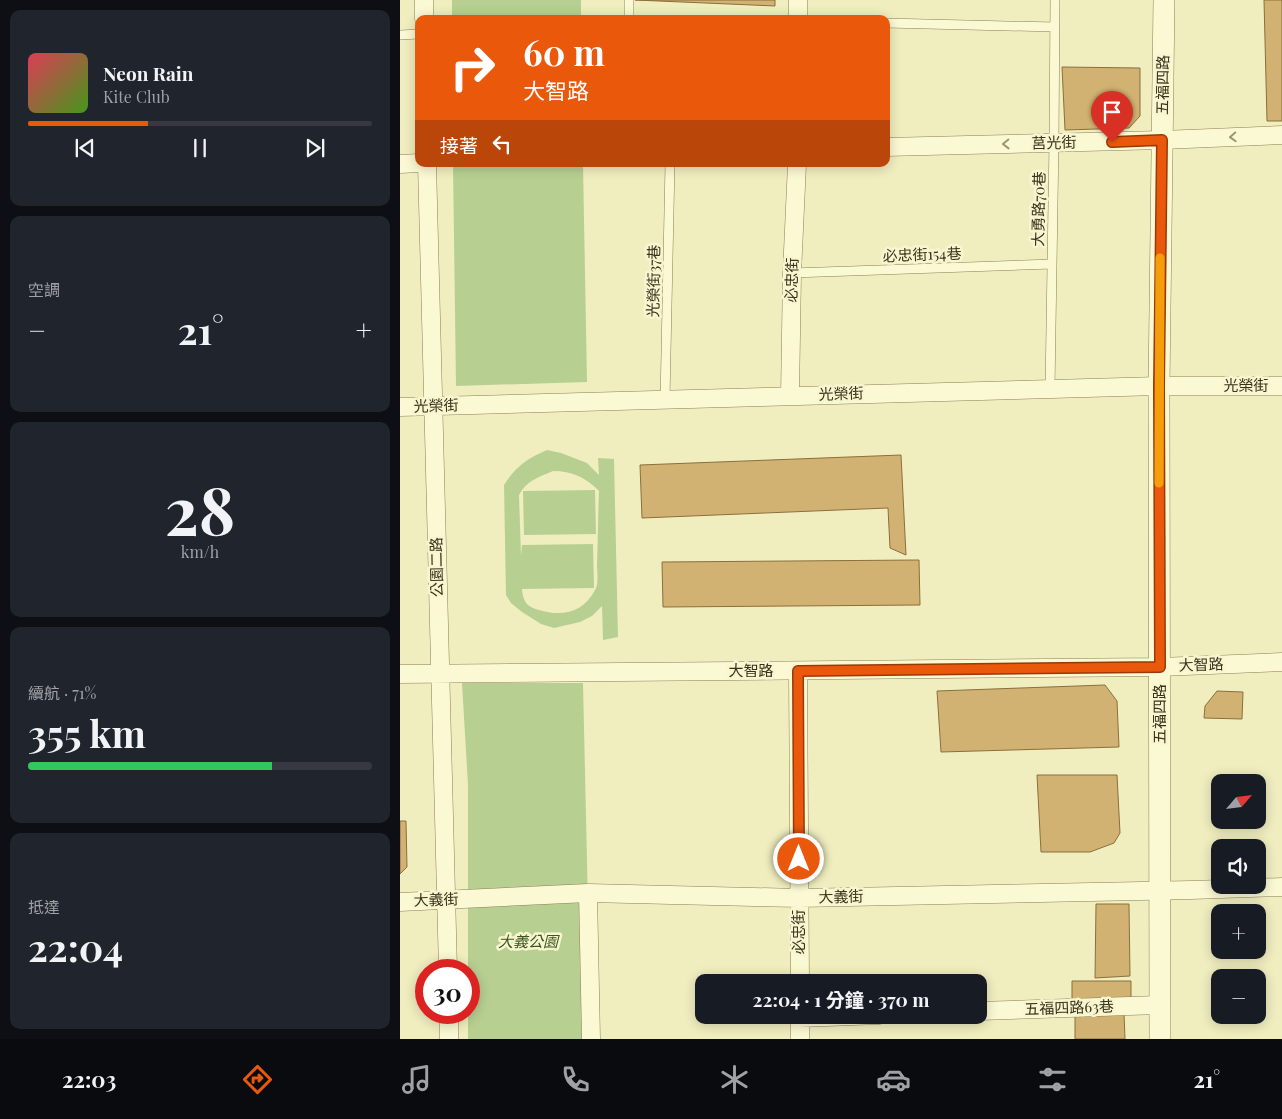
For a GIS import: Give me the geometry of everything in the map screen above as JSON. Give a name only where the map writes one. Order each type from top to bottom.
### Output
[{"type":"street","points":[[424,0],[424,15]]},
{"type":"street","points":[[798,0],[798,15]]},
{"type":"street","name":"五福四路","points":[[1160,1039],[1159,386],[1164,0]]},
{"type":"street","name":"莒光街","points":[[890,147],[1282,135]]},
{"type":"street","points":[[400,164],[415,163]]},
{"type":"street","name":"公園二路","points":[[427,167],[448,959]]},
{"type":"street","name":"必忠街","points":[[790,396],[792,272],[797,167]]},
{"type":"street","name":"光榮街","points":[[400,407],[1159,386],[1282,386]]},
{"type":"street","name":"大智路","points":[[400,674],[1160,667],[1282,662]]},
{"type":"street","name":"必忠街","points":[[798,671],[800,974]]},
{"type":"street","name":"大義街","points":[[400,902],[588,893],[799,898],[1282,887]]},
{"type":"street","points":[[588,893],[591,1039]]},
{"type":"street","name":"五福四路63巷","points":[[987,1011],[1159,1004]]},
{"type":"street","points":[[449,1024],[449,1039]]},
{"type":"street","points":[[800,1024],[800,1039]]},
{"type":"lane","points":[[629,0],[629,15]]},
{"type":"lane","name":"大勇路70巷","points":[[1050,389],[1054,0]]},
{"type":"lane","points":[[890,23],[1054,26]]},
{"type":"lane","points":[[400,35],[415,34]]},
{"type":"lane","name":"光榮街37巷","points":[[665,400],[670,167]]},
{"type":"lane","name":"必忠街154巷","points":[[792,272],[1052,264]]},
{"type":"green space","points":[[452,0],[581,0],[581,15],[452,15]]},
{"type":"green space","points":[[453,167],[583,167],[587,382],[456,386]]},
{"type":"green space","points":[[547,450],[561,453],[587,463],[599,475],[598,458],[614,459],[618,637],[603,640],[602,606],[592,616],[580,622],[554,628],[541,624],[522,612],[511,603],[506,595],[504,485],[517,468]],"holes":[[[553,471],[578,476],[589,482],[599,491],[597,584],[590,598],[584,604],[564,613],[548,612],[531,607],[525,601],[522,589],[594,588],[593,544],[522,545],[521,556],[519,495],[525,486],[533,480]]]},
{"type":"green space","points":[[595,490],[596,534],[524,535],[523,491]]},
{"type":"green space","name":"大義公園","points":[[462,683],[583,683],[591,1039],[468,1039],[468,1024],[480,1024],[480,959],[468,959],[468,785]]},
{"type":"building","points":[[635,0],[775,0],[775,6]]},
{"type":"building","points":[[1264,0],[1282,0],[1282,121],[1267,121]]},
{"type":"building","points":[[1062,67],[1140,68],[1140,116],[1129,128],[1065,130]]},
{"type":"building","points":[[901,455],[906,555],[890,548],[888,508],[642,518],[640,465]]},
{"type":"building","points":[[919,560],[920,605],[663,607],[662,562]]},
{"type":"building","points":[[1105,685],[1117,701],[1119,747],[941,752],[937,691]]},
{"type":"building","points":[[1217,691],[1243,692],[1242,719],[1204,718],[1205,706]]},
{"type":"building","points":[[1037,775],[1117,775],[1120,833],[1114,843],[1090,852],[1041,852]]},
{"type":"building","points":[[400,821],[406,821],[407,867],[400,874]]},
{"type":"building","points":[[1096,904],[1129,904],[1130,976],[1095,978]]},
{"type":"building","points":[[1072,981],[1131,981],[1131,1005],[1072,1006]]},
{"type":"building","points":[[1124,1013],[1125,1039],[1075,1039],[1075,1014]]},
{"type":"slow traffic","points":[[1159,483],[1160,258]]},
{"type":"route","points":[[799,859],[798,671],[1160,667],[1159,386],[1162,140],[1112,142]]}]
